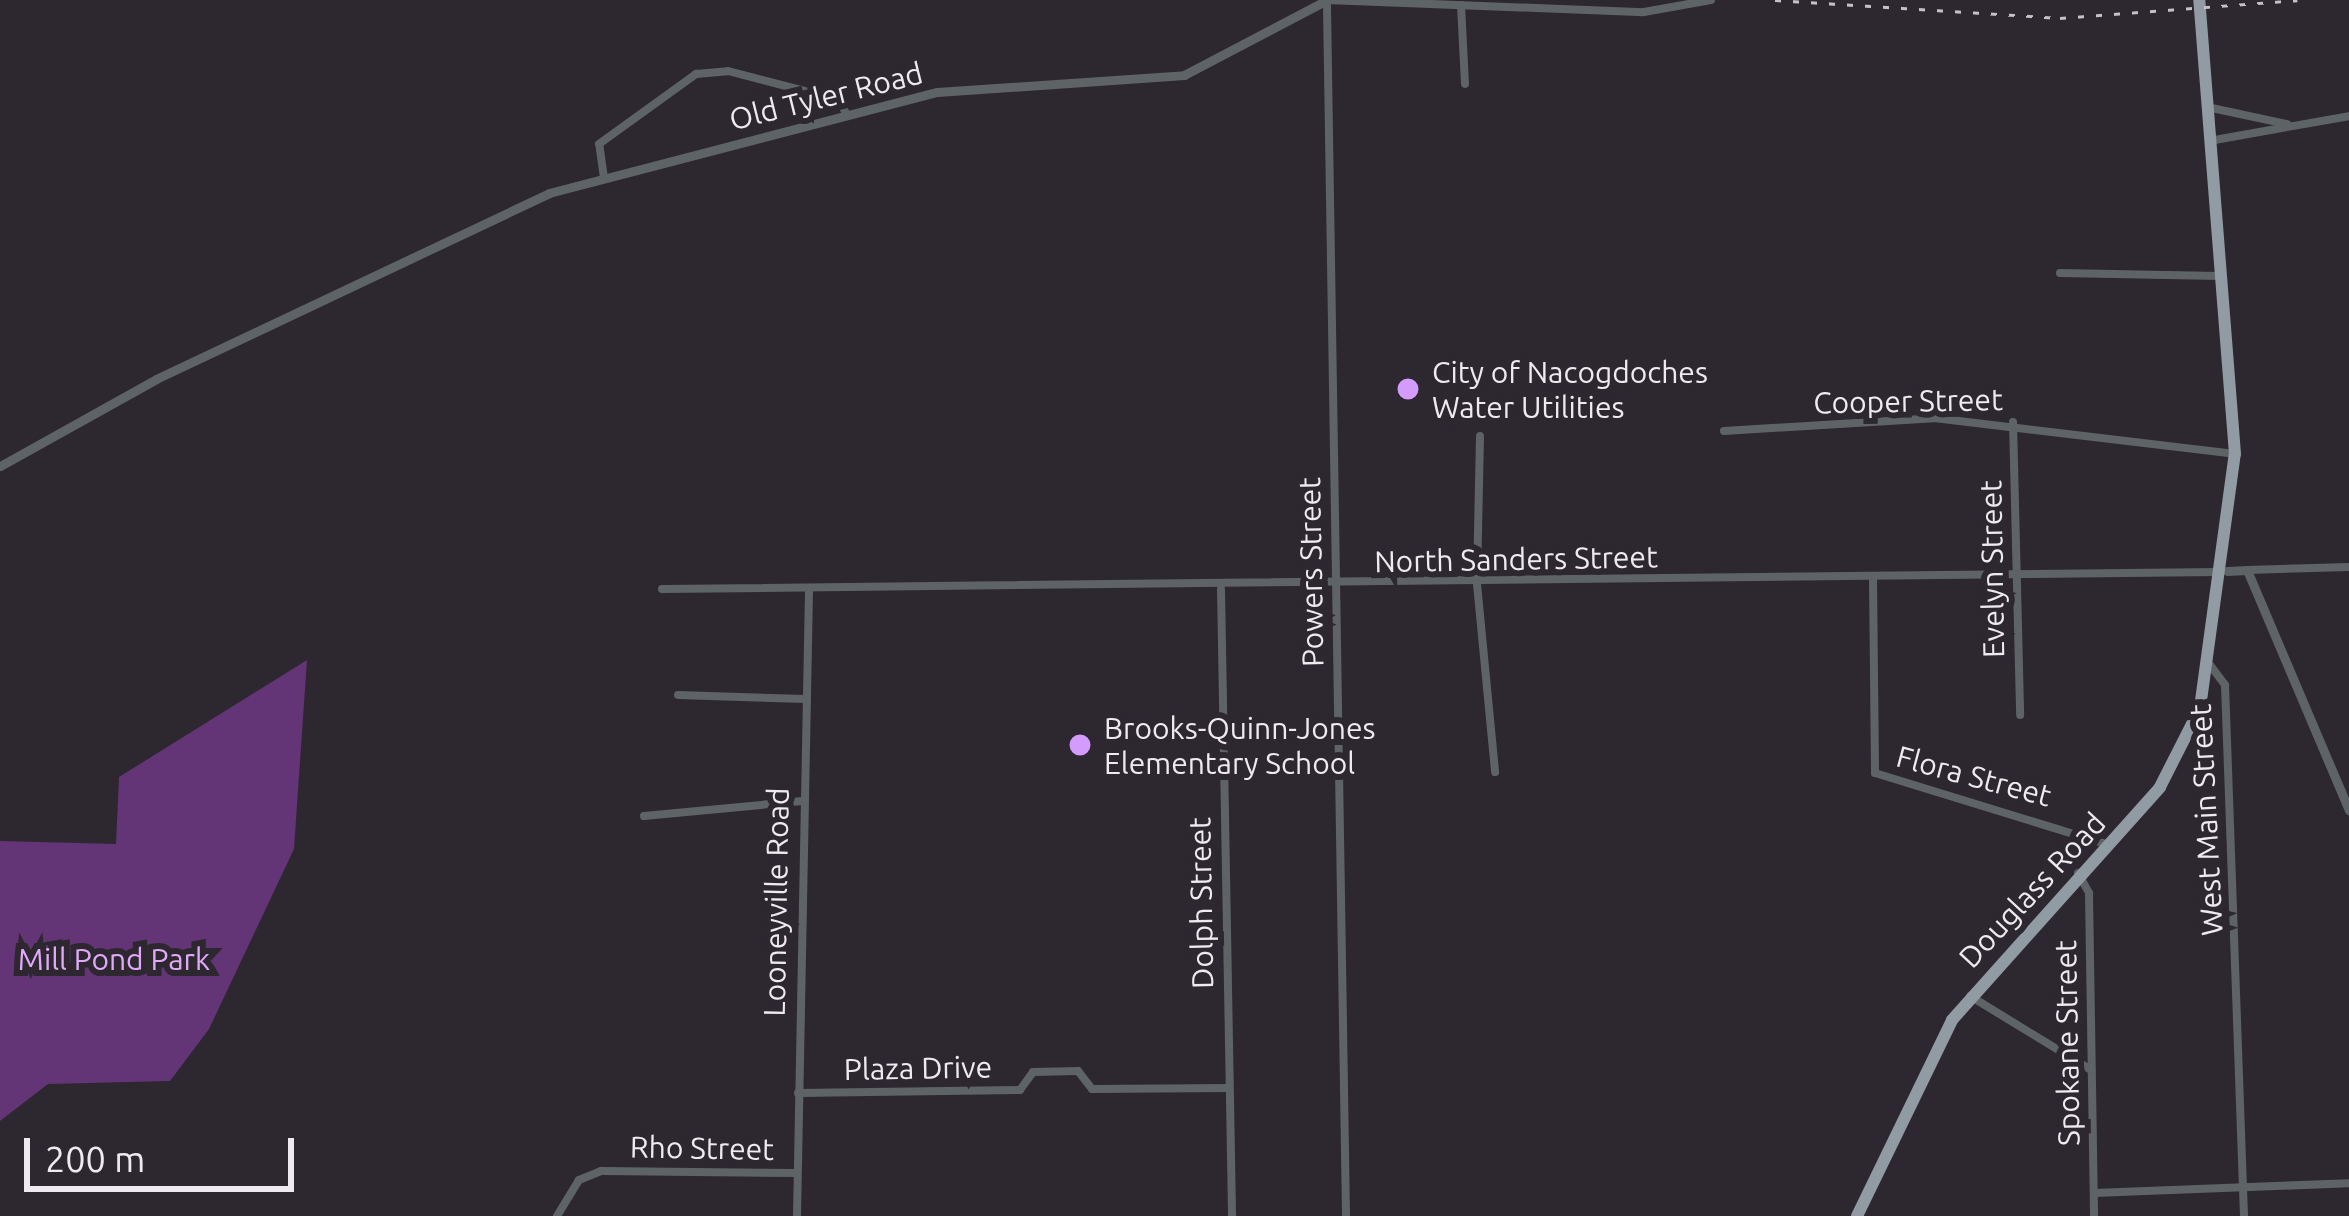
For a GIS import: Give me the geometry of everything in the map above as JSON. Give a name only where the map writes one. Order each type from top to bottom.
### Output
[{"type":"main road","name":"West Main Street","points":[[2199,0],[2235,454],[2227,571],[2210,665]]},
{"type":"main road","name":"Douglass Road","points":[[1858,1216],[1969,995],[2183,751],[2210,665]]},
{"type":"street","name":"Old Tyler Road","points":[[0,466],[514,207],[604,178],[989,84],[1184,75],[1327,0],[1644,12],[1711,0]]},
{"type":"street","name":"Powers Street","points":[[1327,0],[1346,1216]]},
{"type":"street","points":[[1461,5],[1465,85]]},
{"type":"street","points":[[604,178],[599,144],[696,74],[838,100],[847,115]]},
{"type":"street","points":[[2206,107],[2290,125]]},
{"type":"street","points":[[2208,142],[2349,116]]},
{"type":"street","points":[[2060,273],[2220,276]]},
{"type":"street","name":"Cooper Street","points":[[1724,431],[2013,422],[2235,454]]},
{"type":"street","name":"Evelyn Street","points":[[2013,422],[2020,715]]},
{"type":"street","points":[[1480,436],[1477,584],[1495,772]]},
{"type":"street","points":[[2227,571],[2349,567]]},
{"type":"street","points":[[2247,570],[2349,810]]},
{"type":"street","name":"North Sanders Street","points":[[662,590],[1221,589],[2017,579],[2227,571]]},
{"type":"street","name":"Flora Street","points":[[1873,579],[1876,773],[2106,844]]},
{"type":"street","name":"Looneyville Road","points":[[797,1216],[809,589]]},
{"type":"street","name":"Dolph Street","points":[[1221,589],[1232,1216]]},
{"type":"street","name":"West Main Street","points":[[2210,665],[2224,685],[2244,1216]]},
{"type":"street","points":[[678,695],[805,699]]},
{"type":"street","points":[[644,816],[802,801]]},
{"type":"street","name":"Spokane Street","points":[[2078,873],[2089,892],[2094,1216]]},
{"type":"street","points":[[1969,995],[2091,1070]]},
{"type":"street","name":"Plaza Drive","points":[[798,1093],[1020,1090],[1033,1072],[1078,1071],[1092,1089],[1229,1088]]},
{"type":"street","name":"Rho Street","points":[[556,1216],[594,1172],[797,1173]]},
{"type":"street","points":[[2094,1192],[2349,1183]]},
{"type":"green space","name":"Mill Pond Park","points":[[307,660],[294,849],[209,1029],[170,1081],[48,1084],[0,1121],[0,841],[116,844],[119,777]]},
{"type":"railway","points":[[1775,0],[2060,18],[2297,0]]},
{"type":"place","name":"City of Nacogdoches Water Utilities","points":[[1408,389]]},
{"type":"place","name":"Brooks-Quinn-Jones Elementary School","points":[[1080,745]]}]
